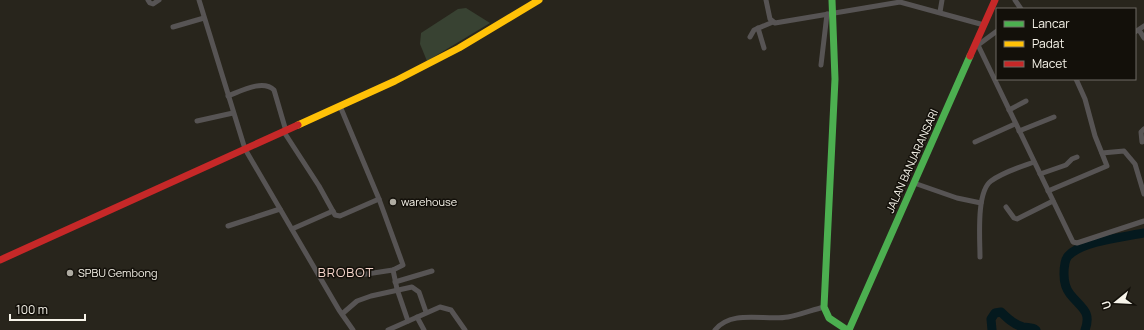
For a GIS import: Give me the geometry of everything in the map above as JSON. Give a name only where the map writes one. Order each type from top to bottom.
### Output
[{"type":"street","points":[[148,0],[153,4],[159,0]]},
{"type":"street","points":[[199,0],[245,149],[342,314],[353,330]]},
{"type":"street","points":[[0,260],[285,132],[401,78],[460,48],[539,0]]},
{"type":"street","points":[[766,0],[773,22]]},
{"type":"street","points":[[821,65],[832,0]]},
{"type":"street","points":[[940,12],[942,0]]},
{"type":"street","name":"JALAN BANJARANSARI","points":[[848,330],[978,44],[984,25],[996,0]]},
{"type":"street","points":[[750,37],[752,31],[773,22],[830,14],[899,1],[984,25]]},
{"type":"street","points":[[830,14],[836,63],[824,307],[829,318],[848,330]]},
{"type":"street","points":[[173,27],[204,18]]},
{"type":"street","points":[[1144,26],[1137,31],[1144,38]]},
{"type":"street","points":[[758,28],[764,48]]},
{"type":"street","points":[[996,32],[978,44],[1015,124],[1072,240],[1076,243],[1144,221]]},
{"type":"street","points":[[1048,191],[1107,166],[1085,99],[1076,80]]},
{"type":"street","points":[[228,96],[262,85],[270,87],[274,90],[285,132],[319,186],[335,215],[340,216],[379,199]]},
{"type":"street","points":[[1009,110],[1026,101]]},
{"type":"street","points":[[340,106],[379,199],[403,265],[392,270],[360,275]]},
{"type":"street","points":[[197,121],[233,113]]},
{"type":"street","points":[[1019,131],[1054,116]]},
{"type":"street","points":[[975,142],[1015,124]]},
{"type":"street","points":[[1142,142],[1141,132],[1144,129]]},
{"type":"street","points":[[1102,153],[1124,151],[1135,164],[1144,194]]},
{"type":"street","points":[[1040,174],[1066,165],[1072,159],[1077,157]]},
{"type":"street","points":[[980,257],[981,203],[985,189],[991,180],[1034,162]]},
{"type":"street","points":[[914,183],[957,198],[981,203]]},
{"type":"street","points":[[1006,207],[1016,219],[1053,201]]},
{"type":"street","points":[[228,226],[280,209]]},
{"type":"street","points":[[292,229],[333,211]]},
{"type":"street","points":[[392,270],[408,321]]},
{"type":"street","points":[[395,282],[432,272]]},
{"type":"street","points":[[342,314],[357,301],[397,289],[412,287],[417,288],[426,312]]},
{"type":"street","points":[[388,330],[440,307],[451,310],[465,330]]},
{"type":"street","points":[[715,330],[722,324],[737,318],[788,317],[824,307]]},
{"type":"street","points":[[417,317],[424,330]]},
{"type":"green space","points":[[466,8],[490,23],[427,61],[420,44],[421,33],[458,9]]},
{"type":"waterway","points":[[1085,330],[1087,324],[1086,314],[1067,290],[1064,277],[1065,263],[1068,256],[1074,251],[1093,243],[1144,233]]},
{"type":"waterway","points":[[992,330],[991,319],[995,313],[1001,312],[1017,325],[1036,330]]},
{"type":"traffic: fast","points":[[832,0],[835,79],[824,307],[829,318],[847,330]]},
{"type":"traffic: fast","points":[[849,330],[970,56]]},
{"type":"traffic: slow","points":[[298,125],[395,81],[459,48],[539,0]]},
{"type":"traffic: jam","points":[[970,56],[995,0]]},
{"type":"traffic: jam","points":[[0,260],[298,125]]},
{"type":"place","name":"warehouse","points":[[393,202]]},
{"type":"place","name":"SPBU Gembong","points":[[70,273]]},
{"type":"district","name":"BROBOT","points":[[346,272]]}]
